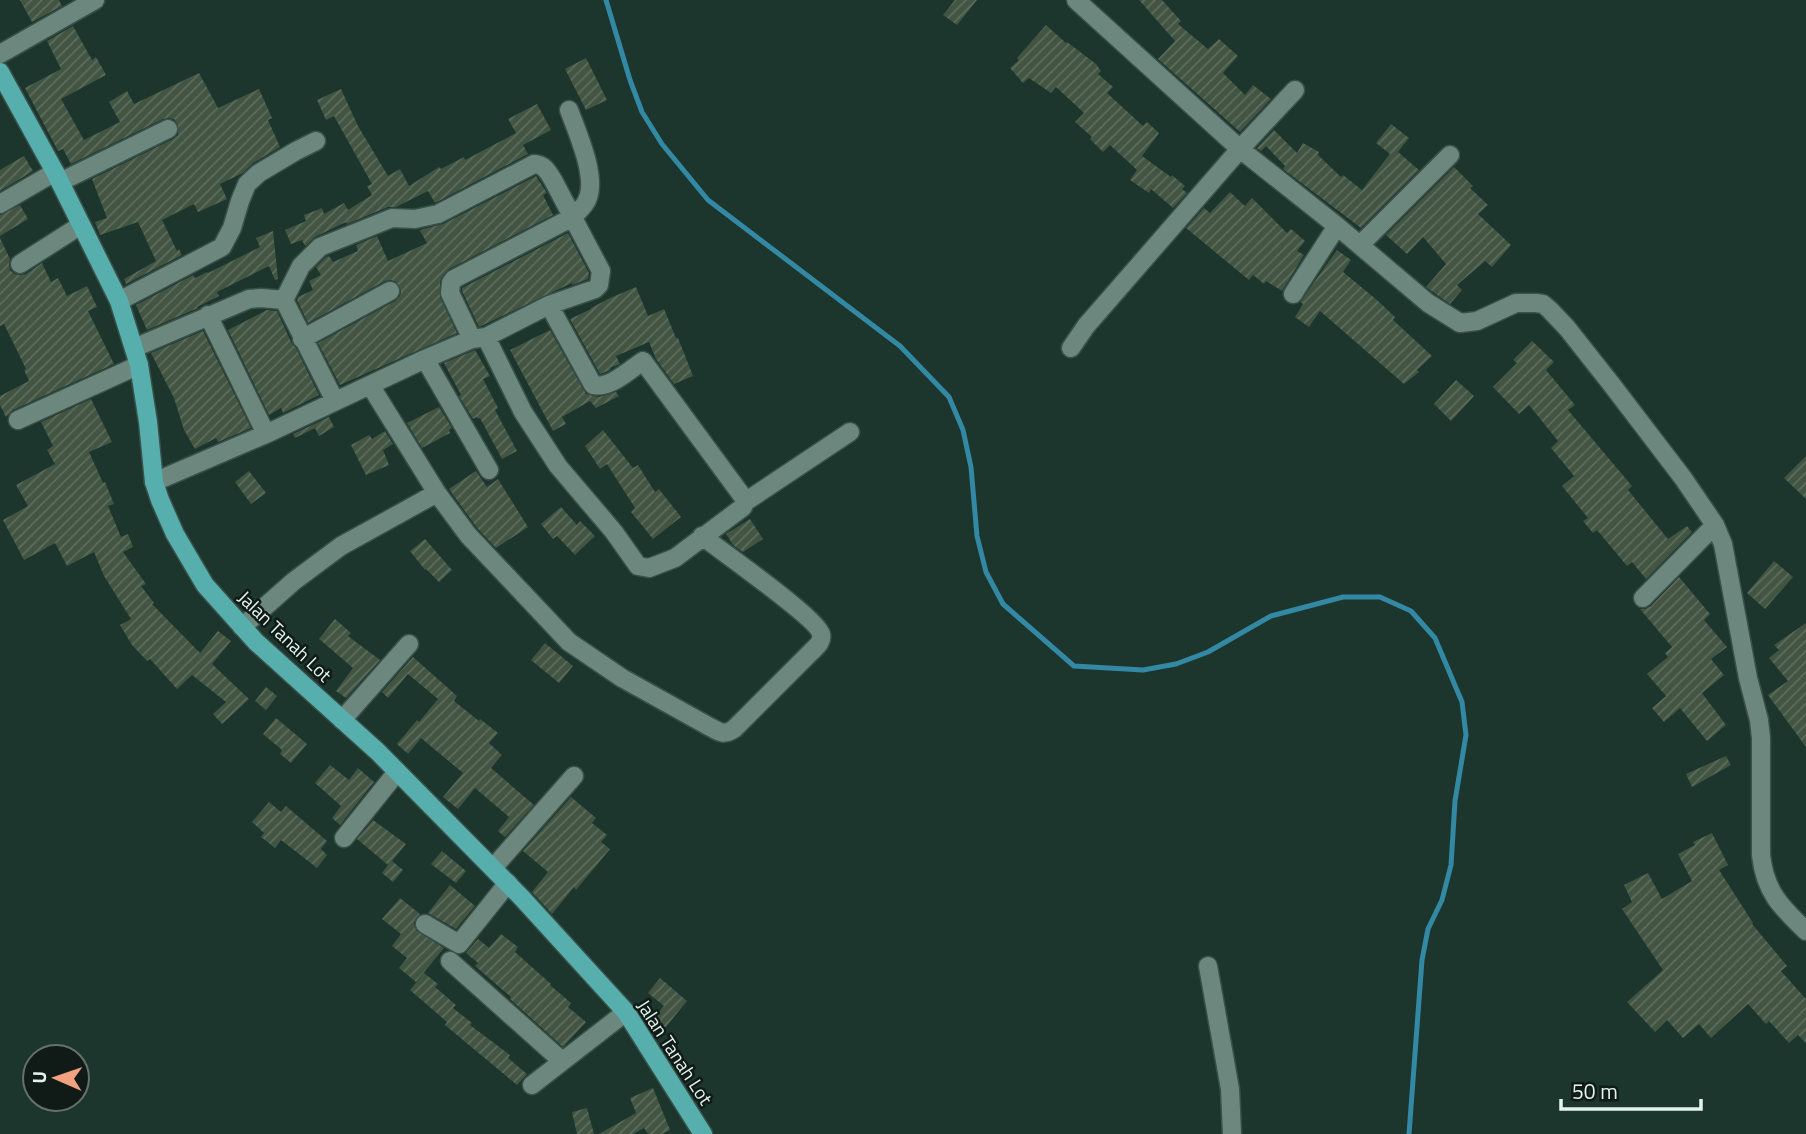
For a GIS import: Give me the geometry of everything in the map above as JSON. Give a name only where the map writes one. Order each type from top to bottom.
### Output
[{"type":"main road","name":"Jalan Tanah Lot","points":[[0,72],[57,177],[119,301],[137,356],[154,482],[175,534],[205,585],[256,642],[397,772],[508,883],[625,1012],[703,1134]]},
{"type":"street","points":[[0,54],[96,0]]},
{"type":"street","points":[[1076,0],[1240,149],[1428,303],[1460,323],[1488,317],[1516,303],[1543,304],[1567,328],[1612,385],[1716,525],[1723,544],[1748,678],[1759,720],[1762,759],[1762,870],[1768,888],[1779,905],[1806,931]]},
{"type":"street","points":[[1071,348],[1086,326],[1295,90]]},
{"type":"street","points":[[569,110],[588,169],[590,186],[587,201],[573,217],[454,279],[450,293],[558,466],[614,531],[638,566],[649,568],[675,558],[743,507],[745,502],[850,432]]},
{"type":"street","points":[[0,204],[168,129]]},
{"type":"street","points":[[119,301],[222,247],[232,228],[247,184],[259,173],[316,141]]},
{"type":"street","points":[[1360,245],[1450,155]]},
{"type":"street","points":[[154,482],[266,434],[425,359],[479,338],[549,305],[595,289],[599,285],[601,271],[546,169],[534,164],[438,214],[415,219],[392,218],[320,247],[301,266],[284,300]]},
{"type":"street","points":[[20,264],[81,225]]},
{"type":"street","points":[[1293,294],[1337,226]]},
{"type":"street","points":[[302,339],[390,291]]},
{"type":"street","points":[[18,420],[208,315],[249,299],[284,300]]},
{"type":"street","points":[[284,300],[335,401]]},
{"type":"street","points":[[549,305],[593,385],[601,387],[612,382],[643,361],[745,502]]},
{"type":"street","points":[[208,315],[266,434]]},
{"type":"street","points":[[425,359],[489,471]]},
{"type":"street","points":[[370,385],[437,493],[468,535],[569,642],[622,678],[710,727],[727,733],[821,642],[822,636],[818,628],[792,604],[702,536]]},
{"type":"street","points":[[242,627],[294,581],[341,546],[437,493]]},
{"type":"street","points":[[1643,598],[1716,525]]},
{"type":"street","points":[[342,720],[409,645]]},
{"type":"street","points":[[344,838],[397,772]]},
{"type":"street","points":[[493,868],[574,776]]},
{"type":"street","points":[[425,924],[459,944],[508,883]]},
{"type":"street","points":[[450,961],[562,1061]]},
{"type":"street","points":[[1208,966],[1230,1089],[1232,1134]]},
{"type":"street","points":[[532,1085],[625,1012]]},
{"type":"building","points":[[20,0],[59,0],[62,6],[32,22]]},
{"type":"building","points":[[955,0],[977,0],[957,25],[943,15]]},
{"type":"building","points":[[1139,0],[1162,0],[1181,21],[1178,24],[1208,49],[1219,39],[1238,56],[1223,73],[1245,95],[1253,85],[1271,99],[1240,132],[1158,59],[1175,41]]},
{"type":"building","points":[[1046,25],[1096,64],[1101,71],[1098,74],[1113,87],[1107,93],[1143,126],[1147,122],[1159,133],[1142,156],[1185,186],[1182,189],[1187,193],[1173,208],[1151,189],[1149,193],[1130,180],[1137,170],[1110,145],[1103,152],[1090,139],[1092,137],[1075,122],[1084,113],[1056,87],[1051,93],[1029,78],[1023,83],[1010,68]]},
{"type":"building","points":[[73,26],[92,60],[96,57],[106,75],[61,99],[84,140],[120,122],[109,102],[127,91],[134,104],[199,73],[218,108],[259,89],[272,118],[268,120],[280,147],[253,163],[243,173],[220,184],[227,199],[198,212],[194,204],[162,220],[177,251],[179,249],[182,255],[126,284],[124,279],[156,261],[138,222],[100,235],[95,222],[107,218],[92,179],[173,139],[178,135],[178,125],[174,119],[163,119],[71,164],[63,149],[58,151],[25,88],[61,69],[47,41]]},
{"type":"building","points":[[586,58],[607,100],[586,110],[565,69]]},
{"type":"building","points":[[341,89],[358,126],[388,176],[400,169],[409,186],[439,167],[441,169],[464,157],[465,160],[516,133],[508,119],[537,104],[551,130],[523,145],[528,154],[435,203],[428,191],[396,207],[388,207],[347,224],[346,222],[315,237],[305,246],[302,240],[291,244],[285,230],[306,221],[304,215],[322,208],[324,214],[344,203],[348,210],[372,195],[367,186],[372,184],[334,116],[326,120],[317,100]]},
{"type":"building","points":[[1391,124],[1409,138],[1398,152],[1419,170],[1361,228],[1283,169],[1285,166],[1266,146],[1261,151],[1257,148],[1274,130],[1297,153],[1303,143],[1319,152],[1318,155],[1341,177],[1343,175],[1362,190],[1390,154],[1376,143]]},
{"type":"building","points":[[24,156],[33,171],[0,191],[0,170]]},
{"type":"building","points":[[1454,167],[1488,205],[1478,214],[1511,245],[1492,267],[1485,261],[1457,285],[1462,290],[1450,304],[1426,287],[1446,264],[1423,237],[1407,254],[1386,235]]},
{"type":"building","points":[[536,176],[547,193],[543,195],[553,215],[449,269],[442,277],[440,297],[457,333],[340,385],[318,343],[395,301],[401,291],[396,282],[385,281],[308,323],[297,300],[313,290],[309,281],[321,275],[316,267],[326,257],[329,256],[333,262],[358,251],[356,245],[377,236],[388,261],[427,243],[420,231],[423,229],[443,224]]},
{"type":"building","points":[[1230,192],[1245,206],[1252,198],[1287,233],[1291,229],[1305,241],[1297,251],[1304,255],[1282,291],[1266,281],[1264,284],[1253,275],[1249,280],[1186,228],[1204,208],[1210,213]]},
{"type":"building","points":[[20,205],[28,219],[0,236],[0,215]]},
{"type":"building","points":[[273,231],[278,279],[275,280],[269,266],[217,292],[219,296],[198,308],[147,330],[136,305],[193,275],[195,278],[208,273],[260,247],[256,238]]},
{"type":"building","points":[[568,233],[589,273],[588,279],[572,283],[479,327],[462,288]]},
{"type":"building","points":[[0,238],[10,259],[10,270],[14,274],[26,274],[42,263],[51,282],[58,278],[67,296],[87,286],[97,307],[88,311],[114,364],[13,410],[6,417],[0,405],[0,396],[29,381],[4,324],[0,326]]},
{"type":"building","points":[[1337,250],[1351,260],[1343,272],[1377,300],[1395,317],[1393,320],[1432,356],[1417,370],[1419,372],[1404,384],[1320,311],[1309,327],[1295,317],[1303,304],[1300,302]]},
{"type":"building","points":[[636,287],[648,316],[664,309],[693,376],[674,384],[656,359],[649,342],[616,356],[620,364],[600,374],[570,319]]},
{"type":"building","points":[[267,310],[277,311],[319,395],[283,413],[281,408],[269,415],[228,330]]},
{"type":"building","points":[[550,330],[586,394],[599,397],[616,392],[619,396],[596,408],[590,401],[562,417],[566,424],[553,431],[510,350]]},
{"type":"building","points":[[203,331],[251,428],[218,442],[216,438],[195,449],[184,430],[174,398],[151,353]]},
{"type":"building","points":[[1532,341],[1554,362],[1546,370],[1575,405],[1568,410],[1632,486],[1628,490],[1668,539],[1687,526],[1692,532],[1646,579],[1632,562],[1627,566],[1597,530],[1593,533],[1583,521],[1588,518],[1562,486],[1574,476],[1551,448],[1558,441],[1529,405],[1519,414],[1493,387],[1517,363],[1513,360]]},
{"type":"building","points":[[475,350],[490,376],[483,379],[498,408],[495,410],[517,451],[502,459],[480,418],[473,419],[459,396],[461,395],[444,363]]},
{"type":"building","points":[[1456,380],[1474,396],[1451,421],[1434,404]]},
{"type":"building","points":[[91,399],[112,442],[89,452],[114,504],[108,506],[121,537],[128,534],[133,547],[123,552],[146,584],[141,586],[154,603],[152,604],[200,653],[218,631],[231,641],[212,664],[249,699],[222,724],[213,714],[226,702],[192,675],[177,689],[150,659],[147,661],[132,645],[120,625],[131,619],[104,576],[94,552],[67,566],[55,543],[24,560],[3,520],[28,506],[16,485],[55,464],[47,450],[53,446],[41,422]]},
{"type":"building","points":[[439,407],[452,428],[450,433],[422,448],[407,423]]},
{"type":"building","points":[[329,417],[334,427],[319,436],[315,428],[295,438],[293,434]]},
{"type":"building","points":[[603,430],[633,468],[638,465],[655,492],[659,489],[681,517],[653,539],[631,512],[635,508],[607,464],[600,469],[585,446]]},
{"type":"building","points":[[385,431],[393,444],[383,450],[389,465],[366,475],[351,445],[369,435],[372,439]]},
{"type":"building","points":[[1806,456],[1806,499],[1784,478]]},
{"type":"building","points":[[249,471],[266,493],[251,504],[235,482]]},
{"type":"building","points":[[476,471],[487,487],[498,479],[528,527],[496,548],[477,528],[449,489]]},
{"type":"building","points":[[561,507],[577,525],[580,521],[595,536],[575,555],[557,536],[553,539],[541,524]]},
{"type":"building","points":[[750,519],[763,539],[743,552],[733,545],[726,534]]},
{"type":"building","points":[[425,539],[452,570],[439,582],[410,551]]},
{"type":"building","points":[[1774,561],[1793,577],[1765,609],[1747,593]]},
{"type":"building","points":[[1679,577],[1710,614],[1704,620],[1727,647],[1711,659],[1724,675],[1702,693],[1726,725],[1707,741],[1680,708],[1664,722],[1652,708],[1666,696],[1647,674],[1668,657],[1665,653],[1672,647],[1640,609],[1651,606]]},
{"type":"building","points":[[335,619],[351,633],[348,636],[380,660],[346,698],[336,691],[353,668],[319,639]]},
{"type":"building","points":[[1806,623],[1806,747],[1768,695],[1788,681],[1769,658],[1779,650],[1774,645]]},
{"type":"building","points":[[545,643],[573,666],[559,683],[531,660]]},
{"type":"building","points":[[413,657],[457,696],[454,701],[498,733],[489,743],[502,755],[491,768],[534,805],[505,837],[498,831],[509,817],[475,788],[458,809],[443,797],[463,773],[421,738],[408,754],[397,744],[438,699],[408,674],[388,698],[382,692]]},
{"type":"building","points":[[266,687],[277,696],[266,710],[255,701]]},
{"type":"building","points":[[276,718],[307,744],[291,763],[280,754],[282,750],[263,734]]},
{"type":"building","points":[[1726,756],[1731,765],[1692,787],[1686,774]]},
{"type":"building","points":[[330,765],[349,780],[358,768],[374,782],[340,825],[332,818],[341,806],[315,783]]},
{"type":"building","points":[[571,797],[596,818],[592,823],[607,835],[601,842],[610,849],[552,914],[532,892],[548,872],[523,851]]},
{"type":"building","points":[[269,802],[281,812],[286,806],[327,841],[321,849],[327,855],[317,868],[281,840],[275,848],[261,837],[264,833],[252,822]]},
{"type":"building","points":[[373,820],[406,844],[392,861],[403,870],[393,882],[382,873],[388,865],[357,839]]},
{"type":"building","points":[[1712,833],[1728,865],[1719,870],[1752,924],[1787,966],[1781,971],[1806,999],[1806,1043],[1798,1035],[1789,1043],[1769,1021],[1766,1024],[1748,1004],[1711,1038],[1699,1024],[1683,1038],[1667,1020],[1655,1032],[1627,1002],[1663,970],[1622,909],[1632,902],[1624,885],[1648,873],[1662,899],[1692,881],[1678,854],[1695,845],[1693,842]]},
{"type":"building","points":[[442,851],[466,871],[456,883],[431,864]]},
{"type":"building","points":[[450,885],[475,906],[456,929],[428,913]]},
{"type":"building","points":[[400,898],[420,914],[414,923],[416,930],[444,948],[416,982],[399,968],[407,958],[392,946],[401,934],[382,919]]},
{"type":"building","points":[[501,934],[518,947],[515,952],[571,1003],[568,1007],[586,1022],[563,1047],[475,966],[478,963],[466,953],[478,939],[489,948]]},
{"type":"building","points":[[424,973],[438,984],[435,987],[456,1005],[453,1008],[472,1023],[470,1025],[510,1055],[508,1058],[527,1074],[517,1085],[445,1025],[447,1022],[410,990]]},
{"type":"building","points":[[660,978],[687,1001],[656,1039],[648,1025],[664,1006],[648,993]]},
{"type":"building","points":[[653,1088],[670,1130],[662,1134],[648,1134],[644,1128],[633,1134],[599,1134],[636,1113],[630,1098]]},
{"type":"building","points":[[587,1108],[594,1134],[577,1134],[572,1112]]},
{"type":"waterway","points":[[606,0],[642,112],[662,144],[708,200],[900,346],[949,397],[963,430],[971,467],[977,536],[986,572],[1003,604],[1074,666],[1143,670],[1176,664],[1208,652],[1271,616],[1343,597],[1380,597],[1411,611],[1435,638],[1462,702],[1466,735],[1455,801],[1451,865],[1442,900],[1428,929],[1422,960],[1409,1134]]}]
